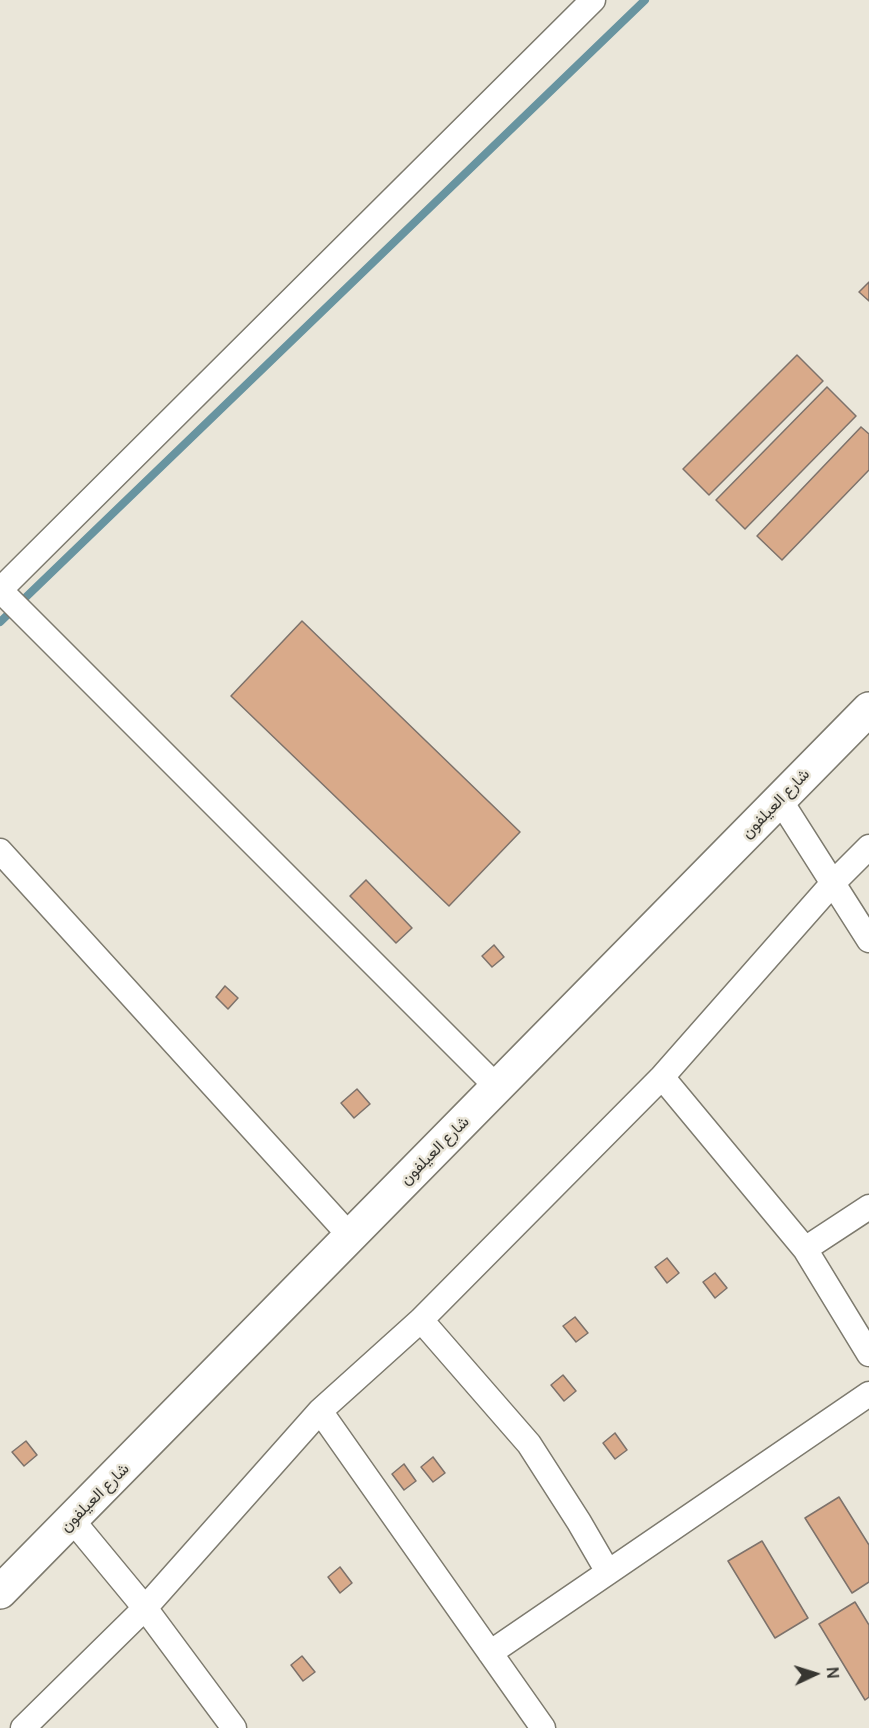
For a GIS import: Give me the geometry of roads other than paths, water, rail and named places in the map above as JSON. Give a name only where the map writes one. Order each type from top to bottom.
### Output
[{"type":"highway","name":"شارع العيلفون","points":[[0,1592],[73,1521],[869,709]]},
{"type":"street","points":[[498,1088],[0,590],[593,0]]},
{"type":"street","points":[[780,800],[869,940]]},
{"type":"street","points":[[23,1728],[144,1608],[320,1412],[421,1320],[662,1077],[833,883],[869,847]]},
{"type":"street","points":[[0,851],[351,1237]]},
{"type":"street","points":[[662,1077],[805,1249],[869,1354]]},
{"type":"street","points":[[805,1249],[869,1207]]},
{"type":"street","points":[[421,1320],[529,1444],[608,1572]]},
{"type":"street","points":[[490,1653],[869,1394]]},
{"type":"street","points":[[320,1412],[490,1653],[534,1725]]},
{"type":"street","points":[[73,1521],[144,1608],[234,1728]]},
{"type":"waterway","points":[[0,622],[645,0]]}]
